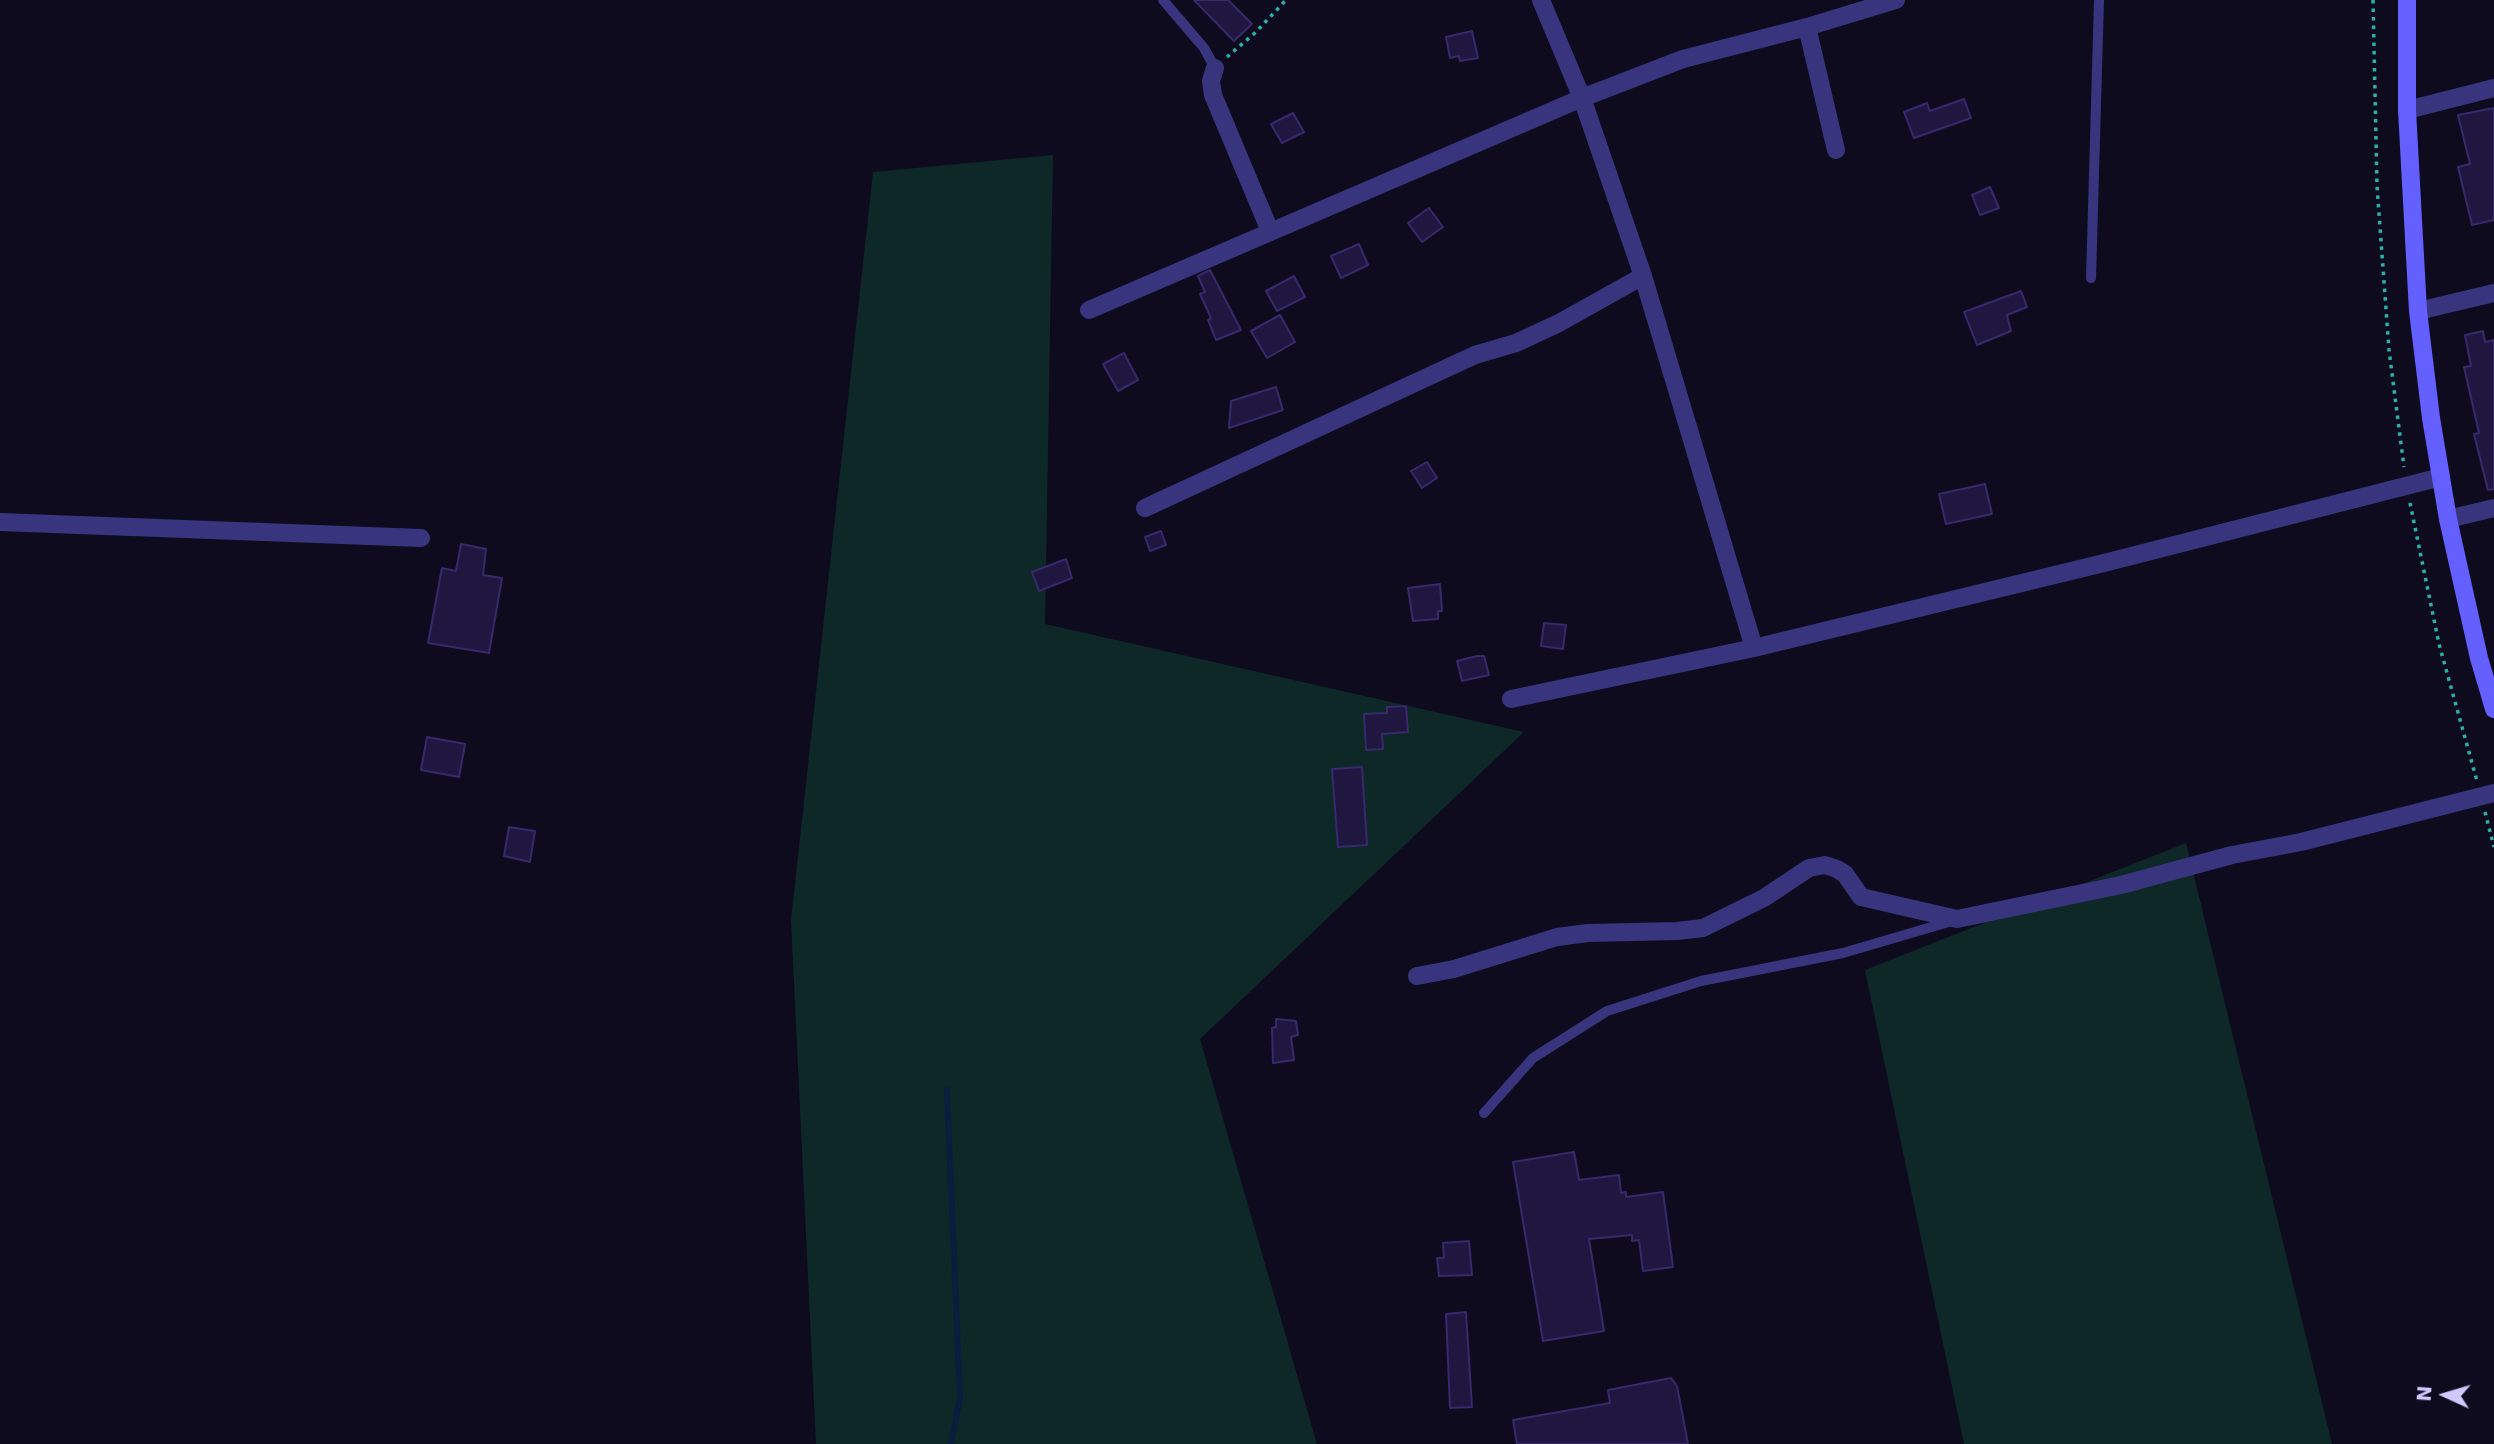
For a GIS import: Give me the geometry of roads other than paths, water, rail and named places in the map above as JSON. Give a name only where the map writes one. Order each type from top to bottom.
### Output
[{"type":"street","points":[[1541,0],[1581,98],[1643,275],[1755,648]]},
{"type":"street","points":[[1089,310],[1581,98],[1684,59],[1807,27],[1896,0]]},
{"type":"street","points":[[2407,0],[2407,110],[2418,311],[2448,519],[2487,656],[2494,709]]},
{"type":"street","points":[[1807,27],[1836,150]]},
{"type":"street","points":[[1215,68],[1211,81],[1213,95],[1269,231]]},
{"type":"street","points":[[2407,110],[2494,88]]},
{"type":"street","points":[[1146,508],[1475,355],[1516,343],[1559,323],[1643,275]]},
{"type":"street","points":[[2418,311],[2494,293]]},
{"type":"street","points":[[1511,699],[1755,648],[2104,564],[2441,477]]},
{"type":"street","points":[[2448,519],[2494,508]]},
{"type":"street","points":[[0,522],[421,538]]},
{"type":"street","points":[[1417,976],[1454,969],[1557,937],[1703,928],[1764,898],[1809,868],[1825,865],[1845,874],[1861,897],[1957,919],[2121,886],[2232,855],[2301,842],[2488,795]]},
{"type":"lane","points":[[1163,0],[1204,48],[1215,68]]},
{"type":"lane","points":[[2091,278],[2099,0]]},
{"type":"lane","points":[[1484,1113],[1533,1058],[1607,1011],[1701,981],[1843,953],[1957,919]]},
{"type":"waterway","points":[[947,1090],[960,1398],[951,1444]]}]
